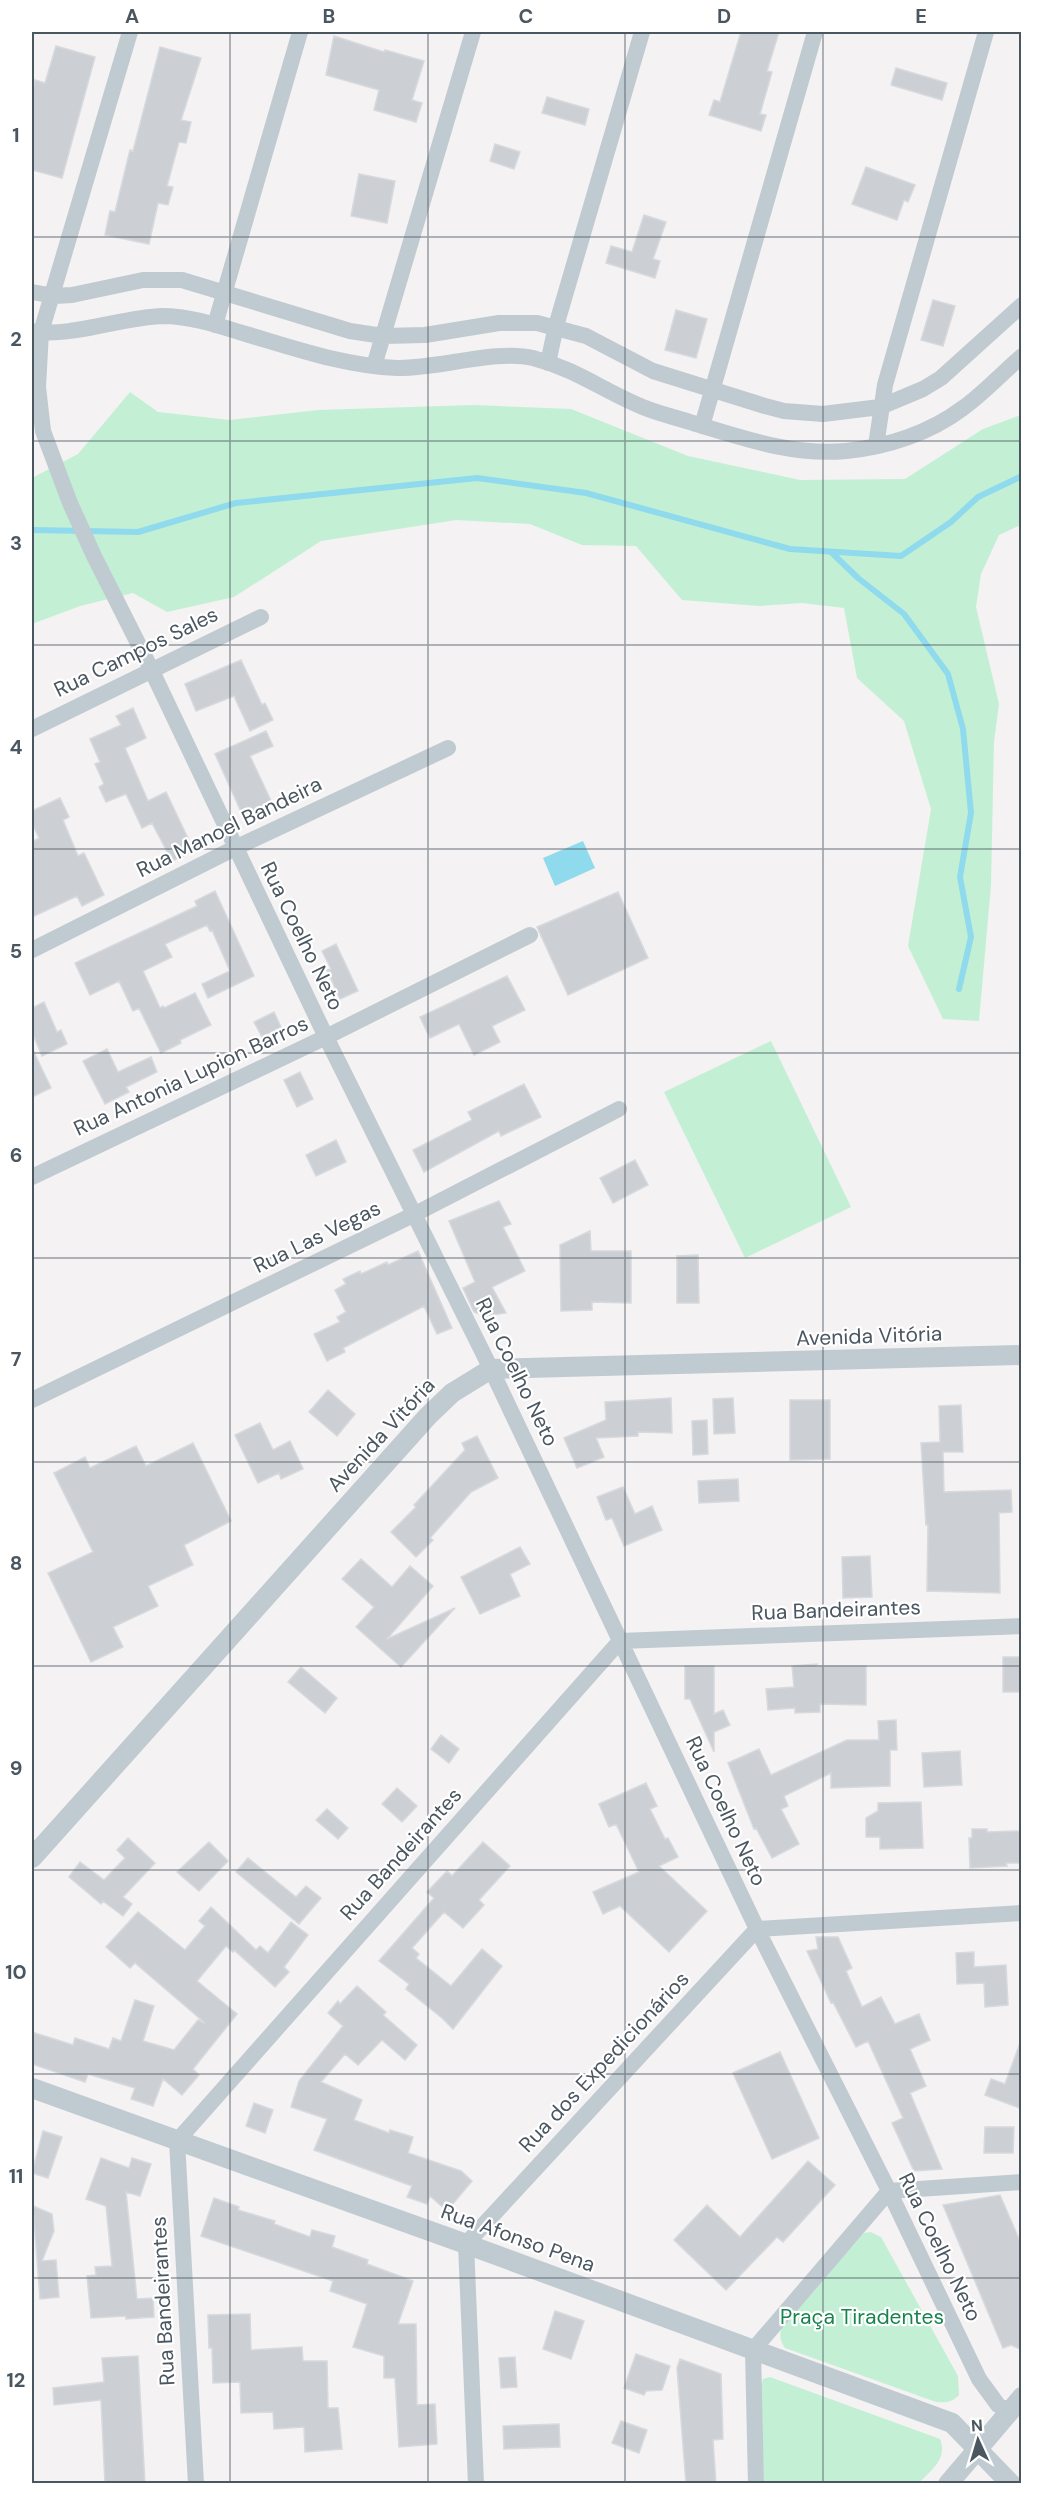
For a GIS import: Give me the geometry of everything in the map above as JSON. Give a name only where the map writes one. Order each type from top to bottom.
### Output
[{"type":"street","name":"Rua Coelho Neto","points":[[130,32],[54,296],[36,331],[38,387],[43,431],[70,503],[94,556],[151,669],[326,1037],[491,1369],[757,1929],[889,2191],[979,2379],[998,2405],[1017,2410]]},
{"type":"street","points":[[215,325],[300,32]]},
{"type":"street","points":[[374,366],[473,32]]},
{"type":"street","points":[[548,363],[556,326],[642,32]]},
{"type":"street","points":[[702,426],[815,32]]},
{"type":"street","points":[[876,446],[880,407],[986,32]]},
{"type":"street","points":[[32,292],[54,296],[72,295],[143,280],[163,279],[197,283],[350,332],[382,336],[425,334],[499,323],[528,322],[556,326],[586,336],[653,371],[765,406],[804,413],[843,414],[880,407],[904,398],[941,378],[1022,305]]},
{"type":"street","points":[[36,331],[163,316],[215,325],[320,356],[374,366],[400,368],[503,357],[529,357],[571,370],[638,406],[766,445],[800,451],[846,451],[876,446],[919,433],[964,408],[1022,356]]},
{"type":"street","name":"Rua Campos Sales","points":[[32,729],[261,617]]},
{"type":"street","name":"Rua Manoel Bandeira","points":[[32,950],[235,848],[448,748]]},
{"type":"street","name":"Rua Antonia Lupion Barros","points":[[32,1177],[326,1037],[530,935]]},
{"type":"street","name":"Rua Las Vegas","points":[[32,1400],[415,1214],[619,1108]]},
{"type":"street","name":"Avenida Vitória","points":[[32,1858],[428,1416],[452,1393],[491,1369],[1022,1355]]},
{"type":"street","name":"Rua Bandeirantes","points":[[196,2484],[177,2141],[620,1641],[1022,1626]]},
{"type":"street","points":[[757,1929],[1022,1913]]},
{"type":"street","name":"Rua dos Expedicionários","points":[[466,2244],[757,1929]]},
{"type":"street","name":"Rua Afonso Pena","points":[[32,2088],[466,2244],[952,2423],[977,2451],[1011,2483]]},
{"type":"street","points":[[756,2484],[753,2350],[889,2191],[1022,2182]]},
{"type":"street","points":[[466,2244],[476,2484]]},
{"type":"street","points":[[948,2484],[1017,2410]]},
{"type":"street","points":[[1011,2483],[1022,2470]]},
{"type":"green space","points":[[130,392],[158,412],[230,420],[318,410],[473,405],[571,409],[688,456],[800,480],[905,479],[983,429],[1021,415],[1021,525],[999,535],[981,574],[976,607],[999,704],[994,742],[991,885],[979,1021],[943,1019],[908,946],[931,809],[904,721],[857,678],[844,608],[802,603],[759,606],[682,600],[636,546],[582,545],[530,524],[456,520],[321,541],[234,597],[167,612],[133,593],[80,606],[32,624],[32,478],[78,454]]},
{"type":"green space","points":[[771,1041],[851,1207],[745,1258],[664,1092]]},
{"type":"green space","name":"Praça Tiradentes","points":[[871,2232],[881,2237],[958,2376],[959,2395],[952,2401],[936,2402],[785,2348],[781,2341],[781,2328],[784,2321],[864,2233]]},
{"type":"green space","points":[[770,2377],[940,2439],[942,2452],[940,2458],[919,2483],[764,2483],[760,2390],[763,2379]]},
{"type":"water","points":[[583,841],[595,868],[555,886],[543,858]]},
{"type":"building","points":[[741,32],[779,32],[767,71],[772,72],[760,114],[766,115],[761,131],[709,115],[714,100],[720,102]]},
{"type":"building","points":[[334,36],[384,52],[385,50],[424,61],[412,100],[422,103],[416,122],[374,110],[379,90],[326,75]]},
{"type":"building","points":[[56,46],[95,57],[62,178],[32,170],[32,94],[35,80],[45,83]]},
{"type":"building","points":[[160,47],[201,58],[181,120],[191,122],[186,143],[179,142],[167,186],[173,187],[168,205],[158,203],[149,244],[105,235],[110,211],[115,212],[130,150],[133,151]]},
{"type":"building","points":[[896,68],[947,83],[942,100],[891,85]]},
{"type":"building","points":[[547,97],[589,109],[585,125],[542,113]]},
{"type":"building","points":[[495,144],[520,152],[514,169],[490,161]]},
{"type":"building","points":[[866,167],[915,185],[908,202],[904,200],[897,220],[852,204]]},
{"type":"building","points":[[359,174],[395,181],[387,223],[351,216]]},
{"type":"building","points":[[644,215],[666,222],[653,259],[660,261],[655,278],[606,263],[611,246],[632,252]]},
{"type":"building","points":[[933,300],[955,306],[943,346],[921,340]]},
{"type":"building","points":[[676,310],[707,319],[696,358],[665,350]]},
{"type":"building","points":[[241,660],[262,705],[265,703],[273,720],[250,731],[234,696],[196,711],[185,684]]},
{"type":"building","points":[[133,708],[146,738],[125,748],[148,801],[166,792],[194,851],[172,861],[152,823],[142,828],[126,794],[106,802],[99,787],[104,784],[95,764],[100,762],[90,739],[121,725],[116,716]]},
{"type":"building","points":[[266,731],[273,746],[250,756],[272,803],[243,816],[215,754]]},
{"type":"building","points":[[60,798],[69,817],[63,820],[78,856],[84,853],[104,895],[82,906],[77,896],[32,917],[32,842],[39,838],[32,823],[32,811]]},
{"type":"building","points":[[215,891],[254,976],[208,998],[202,984],[230,971],[212,930],[210,931],[207,925],[165,944],[172,957],[143,971],[160,1008],[195,993],[211,1025],[180,1040],[181,1043],[161,1053],[139,1008],[133,1011],[119,981],[90,995],[75,963],[197,906],[195,901]]},
{"type":"building","points":[[618,892],[648,958],[568,995],[537,927]]},
{"type":"building","points":[[336,944],[358,991],[340,999],[327,970],[331,969],[322,951]]},
{"type":"building","points":[[507,976],[525,1010],[492,1026],[500,1042],[474,1055],[459,1024],[430,1038],[420,1017]]},
{"type":"building","points":[[44,1002],[57,1032],[61,1030],[67,1044],[42,1056],[32,1032],[32,1008]]},
{"type":"building","points":[[274,1012],[281,1027],[262,1037],[254,1022]]},
{"type":"building","points":[[32,1048],[51,1088],[32,1097]]},
{"type":"building","points":[[107,1049],[118,1072],[151,1057],[157,1072],[126,1087],[129,1092],[105,1104],[83,1061]]},
{"type":"building","points":[[300,1072],[313,1099],[297,1107],[284,1080]]},
{"type":"building","points":[[524,1084],[541,1117],[501,1136],[499,1131],[424,1172],[413,1150],[472,1120],[468,1112]]},
{"type":"building","points":[[336,1140],[346,1162],[316,1176],[306,1155]]},
{"type":"building","points":[[635,1160],[648,1185],[613,1203],[600,1178]]},
{"type":"building","points":[[499,1201],[511,1224],[503,1227],[525,1271],[492,1287],[506,1313],[484,1316],[474,1312],[463,1288],[475,1282],[449,1221]]},
{"type":"building","points":[[590,1231],[591,1251],[631,1251],[631,1303],[592,1302],[592,1310],[561,1311],[560,1245]]},
{"type":"building","points":[[418,1251],[452,1328],[437,1334],[424,1306],[343,1348],[345,1352],[327,1361],[314,1334],[340,1322],[337,1317],[346,1312],[335,1290],[346,1284],[343,1279],[360,1271],[361,1274],[387,1262],[388,1265]]},
{"type":"building","points":[[698,1255],[699,1303],[677,1303],[677,1256]]},
{"type":"building","points":[[328,1390],[355,1414],[337,1436],[309,1412]]},
{"type":"building","points":[[671,1398],[672,1433],[638,1432],[638,1436],[596,1438],[604,1457],[577,1468],[564,1438],[606,1420],[605,1402]]},
{"type":"building","points":[[733,1398],[735,1433],[714,1434],[713,1399]]},
{"type":"building","points":[[790,1400],[830,1400],[830,1459],[790,1460]]},
{"type":"building","points":[[961,1405],[963,1452],[943,1452],[944,1492],[1011,1490],[1012,1512],[999,1513],[1000,1593],[927,1591],[928,1525],[926,1525],[921,1443],[940,1442],[939,1406]]},
{"type":"building","points":[[707,1420],[708,1454],[693,1455],[692,1421]]},
{"type":"building","points":[[260,1423],[273,1450],[290,1441],[303,1469],[281,1479],[279,1473],[258,1483],[235,1435]]},
{"type":"building","points":[[477,1436],[498,1478],[471,1492],[430,1538],[433,1540],[416,1557],[391,1532],[416,1507],[414,1505],[465,1450],[462,1443]]},
{"type":"building","points":[[193,1443],[231,1521],[184,1545],[193,1565],[148,1586],[158,1606],[113,1627],[123,1647],[91,1662],[48,1573],[93,1552],[54,1473],[85,1457],[90,1468],[136,1446],[146,1466]]},
{"type":"building","points":[[738,1479],[739,1501],[699,1503],[698,1481]]},
{"type":"building","points":[[623,1487],[635,1514],[652,1506],[662,1530],[624,1546],[612,1518],[606,1520],[597,1497]]},
{"type":"building","points":[[520,1547],[530,1564],[510,1574],[520,1596],[480,1614],[461,1577]]},
{"type":"building","points":[[870,1556],[872,1597],[843,1598],[842,1557]]},
{"type":"building","points":[[361,1559],[392,1587],[410,1566],[433,1586],[387,1639],[455,1608],[401,1667],[356,1627],[374,1607],[342,1579]]},
{"type":"building","points":[[1003,1657],[1022,1657],[1022,1692],[1003,1692]]},
{"type":"building","points":[[817,1664],[817,1666],[866,1666],[866,1705],[820,1704],[820,1712],[795,1713],[795,1708],[768,1710],[766,1689],[794,1687],[792,1666]]},
{"type":"building","points":[[685,1666],[714,1666],[714,1714],[723,1710],[730,1725],[714,1732],[714,1752],[690,1699],[685,1699]]},
{"type":"building","points":[[301,1667],[337,1698],[325,1713],[288,1682]]},
{"type":"building","points":[[896,1720],[897,1750],[890,1750],[890,1786],[831,1788],[831,1773],[784,1796],[788,1806],[781,1809],[799,1844],[772,1858],[756,1828],[754,1829],[728,1763],[759,1749],[771,1775],[847,1740],[879,1740],[878,1721]]},
{"type":"building","points":[[441,1735],[459,1749],[449,1763],[431,1749]]},
{"type":"building","points":[[960,1751],[962,1785],[924,1787],[922,1753]]},
{"type":"building","points":[[646,1783],[657,1806],[650,1809],[665,1839],[668,1838],[678,1857],[659,1866],[707,1911],[669,1952],[620,1906],[603,1914],[593,1892],[639,1872],[616,1824],[609,1827],[599,1804]]},
{"type":"building","points":[[397,1788],[417,1806],[402,1822],[382,1804]]},
{"type":"building","points":[[921,1802],[923,1848],[880,1849],[880,1837],[866,1837],[866,1818],[878,1811],[878,1803]]},
{"type":"building","points":[[327,1809],[348,1828],[338,1839],[316,1820]]},
{"type":"building","points":[[972,1829],[987,1829],[987,1832],[1022,1831],[1022,1863],[970,1868],[969,1838],[972,1838]]},
{"type":"building","points":[[128,1838],[155,1863],[123,1897],[132,1904],[123,1916],[103,1901],[101,1904],[69,1877],[80,1862],[104,1880],[125,1858],[117,1850]]},
{"type":"building","points":[[209,1842],[228,1861],[199,1891],[177,1872]]},
{"type":"building","points":[[483,1842],[510,1866],[479,1900],[484,1905],[463,1928],[444,1912],[412,1948],[419,1954],[416,1958],[451,1986],[482,1949],[502,1966],[453,2029],[406,1989],[409,1984],[379,1961],[434,1898],[427,1892],[447,1871],[452,1876]]},
{"type":"building","points":[[248,1858],[296,1897],[306,1886],[321,1898],[299,1924],[236,1872]]},
{"type":"building","points":[[211,1907],[256,1950],[260,1946],[268,1953],[291,1922],[308,1935],[284,1967],[289,1972],[275,1987],[234,1950],[233,1952],[226,1946],[197,1981],[237,2014],[193,2069],[199,2075],[182,2095],[163,2079],[153,2106],[131,2099],[135,2088],[88,2074],[85,2082],[32,2064],[32,2032],[73,2045],[75,2038],[109,2049],[113,2038],[121,2041],[135,2000],[154,2006],[143,2041],[174,2050],[198,2020],[205,2023],[135,1963],[130,1968],[106,1947],[138,1912],[185,1950],[205,1926],[199,1921]]},
{"type":"building","points":[[816,1937],[838,1937],[852,1968],[846,1971],[862,2007],[881,1997],[895,2024],[919,2014],[930,2040],[910,2049],[926,2086],[910,2093],[942,2169],[914,2171],[892,2123],[903,2118],[868,2041],[856,2047],[833,2002],[831,2003],[807,1951],[818,1949]]},
{"type":"building","points":[[974,1952],[974,1967],[1006,1965],[1008,2005],[985,2007],[984,1983],[957,1984],[956,1953]]},
{"type":"building","points":[[357,1986],[386,2012],[383,2015],[417,2045],[405,2060],[382,2040],[358,2065],[345,2054],[321,2082],[362,2100],[354,2120],[389,2133],[390,2130],[413,2137],[408,2153],[461,2171],[472,2181],[447,2211],[430,2196],[427,2204],[407,2197],[412,2186],[314,2150],[327,2119],[291,2107],[299,2081],[343,2026],[328,2013],[338,2001],[340,2004]]},
{"type":"building","points":[[1020,2043],[1022,2044],[1022,2109],[985,2095],[991,2079],[1005,2084]]},
{"type":"building","points":[[780,2052],[819,2138],[772,2159],[733,2073]]},
{"type":"building","points":[[254,2103],[273,2110],[265,2133],[246,2126]]},
{"type":"building","points":[[985,2127],[1014,2127],[1013,2153],[984,2153]]},
{"type":"building","points":[[43,2131],[62,2137],[48,2178],[32,2173]]},
{"type":"building","points":[[101,2158],[129,2168],[132,2158],[151,2164],[140,2196],[126,2192],[137,2299],[153,2298],[154,2317],[91,2318],[87,2276],[96,2275],[95,2267],[112,2266],[106,2206],[86,2199]]},
{"type":"building","points":[[808,2161],[835,2185],[783,2242],[777,2237],[726,2290],[674,2240],[707,2205],[740,2237]]},
{"type":"building","points":[[1000,2195],[1022,2246],[1022,2350],[1011,2345],[1003,2348],[943,2205]]},
{"type":"building","points":[[214,2198],[239,2207],[238,2210],[275,2221],[274,2224],[310,2237],[312,2230],[335,2236],[332,2247],[368,2260],[367,2264],[413,2281],[398,2324],[416,2324],[417,2405],[435,2404],[437,2444],[399,2447],[395,2378],[384,2378],[384,2356],[353,2347],[367,2304],[330,2291],[333,2281],[201,2236]]},
{"type":"building","points":[[33,2206],[52,2214],[54,2231],[42,2261],[56,2260],[59,2297],[40,2299]]},
{"type":"building","points":[[555,2311],[584,2321],[571,2359],[543,2349]]},
{"type":"building","points":[[250,2314],[251,2350],[302,2347],[303,2361],[327,2361],[328,2408],[338,2408],[342,2449],[305,2452],[304,2427],[274,2429],[273,2412],[241,2413],[240,2382],[213,2383],[208,2315]]},
{"type":"building","points":[[636,2354],[670,2366],[662,2390],[646,2391],[644,2395],[624,2388]]},
{"type":"building","points":[[138,2356],[145,2484],[105,2484],[101,2400],[54,2405],[53,2388],[104,2382],[102,2358]]},
{"type":"building","points":[[515,2357],[517,2387],[501,2388],[499,2358]]},
{"type":"building","points":[[680,2359],[721,2374],[723,2439],[713,2440],[716,2484],[686,2484],[677,2368]]},
{"type":"building","points":[[621,2421],[647,2430],[639,2453],[612,2443]]},
{"type":"building","points":[[559,2424],[560,2447],[504,2449],[503,2426]]},
{"type":"waterway","points":[[32,530],[138,532],[236,503],[477,478],[586,493],[790,549],[901,556],[951,522],[978,497],[1022,476]]},
{"type":"waterway","points":[[831,552],[858,578],[904,614],[948,674],[963,729],[971,813],[960,877],[971,937],[959,989]]}]
